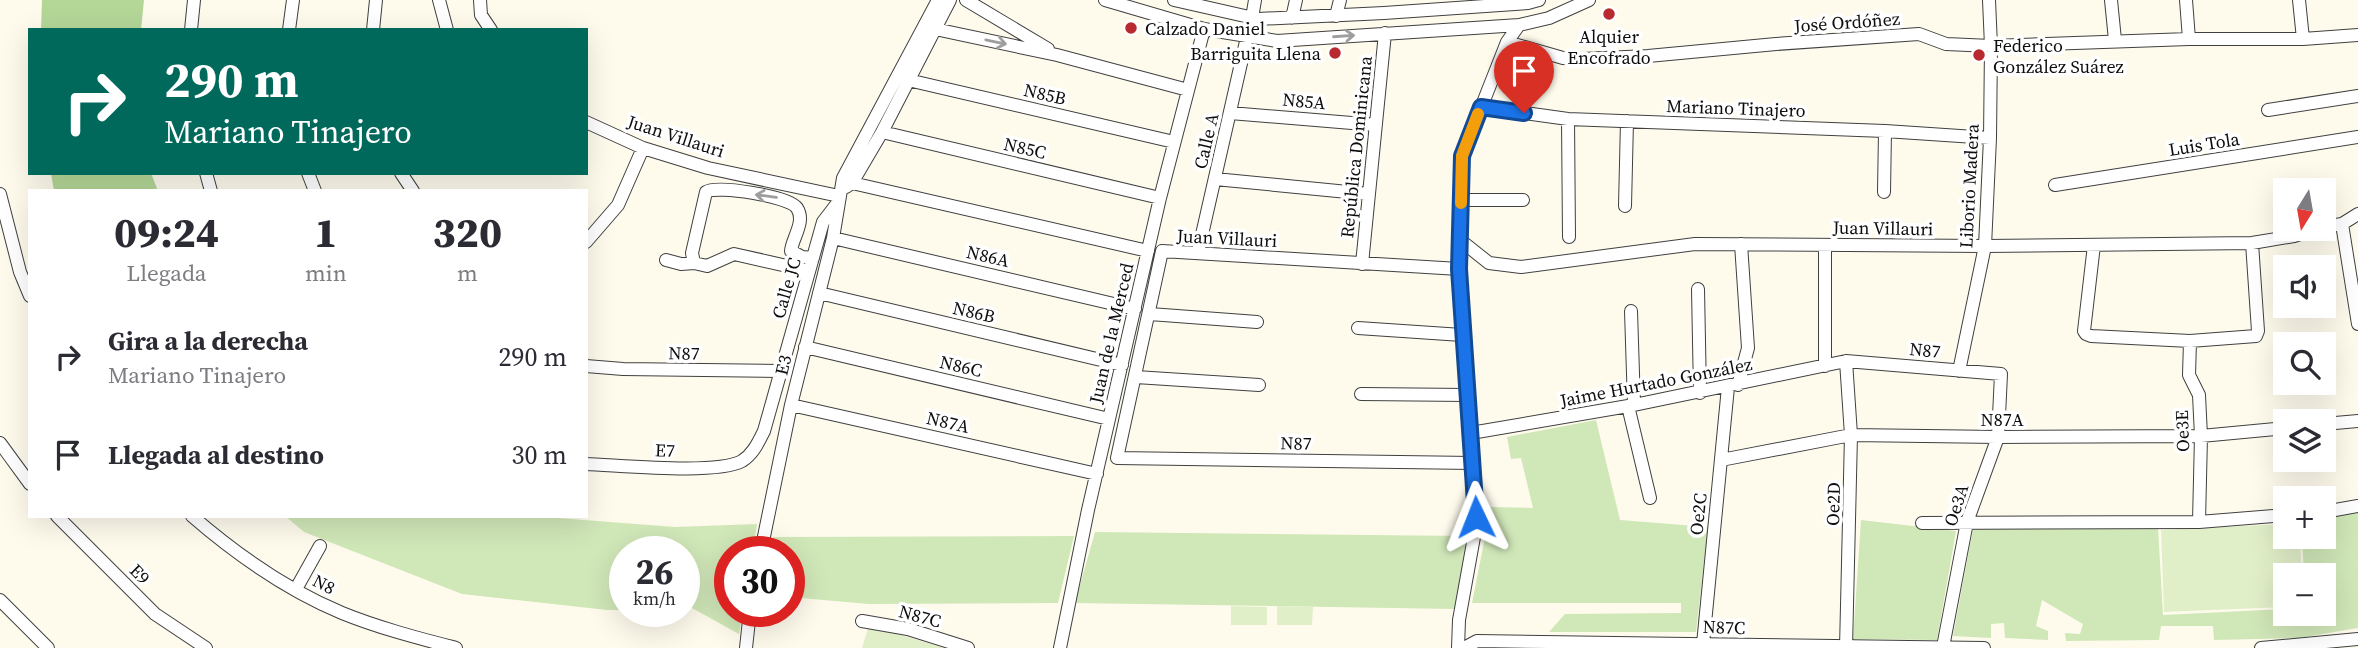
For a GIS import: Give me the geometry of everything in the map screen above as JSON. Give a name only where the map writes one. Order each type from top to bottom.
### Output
[{"type":"street","points":[[191,28],[194,0]]},
{"type":"street","points":[[289,28],[293,0]]},
{"type":"street","points":[[373,28],[376,0]]},
{"type":"street","points":[[439,0],[446,28]]},
{"type":"street","points":[[480,0],[481,15],[490,28]]},
{"type":"street","name":"E3","points":[[765,536],[783,473],[792,405],[833,238],[844,178],[938,0]]},
{"type":"street","name":"E3","points":[[843,193],[882,132],[950,0]]},
{"type":"street","points":[[966,0],[1057,55]]},
{"type":"street","points":[[1105,0],[1204,29],[1277,41],[1519,25],[1549,18],[1589,0]]},
{"type":"street","points":[[1174,0],[1211,4],[1252,18],[1292,19],[1336,16],[1385,7],[1532,1]]},
{"type":"street","points":[[1252,18],[1255,0]]},
{"type":"street","points":[[1292,19],[1296,0]]},
{"type":"street","points":[[1336,16],[1340,0]]},
{"type":"street","name":"Liborio Madera","points":[[1959,371],[1985,247],[1990,138],[1989,0]]},
{"type":"street","points":[[2111,0],[2115,40]]},
{"type":"street","points":[[2186,0],[2189,38]]},
{"type":"street","points":[[2299,0],[2303,39]]},
{"type":"street","points":[[1458,648],[1459,620],[1476,526],[1474,463],[1459,269],[1462,156],[1507,42],[1519,25]]},
{"type":"street","points":[[935,29],[1057,55],[1188,90]]},
{"type":"street","name":"Juan de la Merced","points":[[1059,648],[1160,198],[1204,29]]},
{"type":"street","name":"República Dominicana","points":[[1362,264],[1385,33]]},
{"type":"street","name":"José Ordóñez","points":[[1507,42],[1563,58],[1582,60],[1919,34],[1946,44],[1991,46],[2189,38],[2303,39],[2358,34]]},
{"type":"street","name":"Calle A","points":[[1198,253],[1247,37]]},
{"type":"street","name":"N85B","points":[[908,80],[1174,142]]},
{"type":"street","points":[[2268,110],[2358,96]]},
{"type":"street","name":"Mariano Tinajero","points":[[1481,107],[1568,118],[1990,138]]},
{"type":"street","name":"N85A","points":[[1230,113],[1376,125]]},
{"type":"street","points":[[1568,118],[1569,237]]},
{"type":"street","points":[[1625,206],[1627,121]]},
{"type":"street","name":"Juan Villauri","points":[[588,122],[643,148],[708,168],[1148,251]]},
{"type":"street","points":[[1884,192],[1885,131]]},
{"type":"street","name":"N85C","points":[[882,132],[1160,198]]},
{"type":"street","name":"Luis Tola","points":[[2055,185],[2358,138]]},
{"type":"street","points":[[588,240],[618,205],[643,148]]},
{"type":"street","points":[[1215,179],[1368,194]]},
{"type":"street","points":[[694,263],[692,253],[704,200],[706,192],[711,189],[779,197],[791,202],[797,207],[800,220],[791,251],[811,264]]},
{"type":"street","name":"Calle JC","points":[[742,461],[755,449],[764,431],[823,222],[843,193]]},
{"type":"street","points":[[0,194],[20,272],[28,291]]},
{"type":"street","points":[[1461,200],[1523,200]]},
{"type":"street","points":[[2336,225],[2358,214]]},
{"type":"street","points":[[2342,224],[2358,324]]},
{"type":"street","name":"N86A","points":[[833,238],[1135,309]]},
{"type":"street","name":"Juan Villauri","points":[[1460,240],[1489,263],[1521,267],[1695,244],[1985,247],[2252,243],[2273,240]]},
{"type":"street","points":[[2094,245],[2084,331],[2086,334],[2190,341],[2256,335],[2258,331],[2252,243]]},
{"type":"street","name":"Oe2C","points":[[1703,644],[1721,460],[1733,386],[1748,348],[1741,244]]},
{"type":"street","points":[[1825,245],[1825,366]]},
{"type":"street","name":"Juan Villauri","points":[[1117,458],[1163,251],[1459,269]]},
{"type":"street","points":[[666,260],[706,266],[734,254],[811,264]]},
{"type":"street","points":[[1698,289],[1700,393]]},
{"type":"street","name":"N86B","points":[[819,293],[1122,365]]},
{"type":"street","points":[[1631,312],[1631,406],[1650,498]]},
{"type":"street","points":[[1150,314],[1257,322]]},
{"type":"street","points":[[1358,328],[1462,335]]},
{"type":"street","name":"Oe3E","points":[[2190,341],[2189,375],[2199,395],[2199,522]]},
{"type":"street","name":"N86C","points":[[805,347],[1109,419]]},
{"type":"street","name":"Jaime Hurtado González","points":[[1471,433],[1700,393],[1846,361]]},
{"type":"street","name":"N87","points":[[1846,361],[2001,374]]},
{"type":"street","name":"Oe2D","points":[[1846,361],[1851,435],[1846,648]]},
{"type":"street","name":"N87","points":[[588,366],[781,372]]},
{"type":"street","name":"Oe3A","points":[[1943,647],[1967,522],[1998,437],[2001,374]]},
{"type":"street","points":[[1136,377],[1259,384]]},
{"type":"street","points":[[1361,394],[1468,395]]},
{"type":"street","name":"N87A","points":[[792,405],[1097,474]]},
{"type":"street","points":[[2336,423],[2358,421]]},
{"type":"street","name":"N87A","points":[[1721,460],[1851,435],[2201,436],[2273,429]]},
{"type":"street","points":[[0,443],[28,481]]},
{"type":"street","name":"N87","points":[[1117,458],[1474,463]]},
{"type":"street","name":"E7","points":[[588,464],[706,468],[742,461]]},
{"type":"street","points":[[2336,510],[2358,506]]},
{"type":"street","points":[[1922,523],[2199,522],[2273,516]]},
{"type":"street","name":"E9","points":[[59,518],[155,614],[206,648]]},
{"type":"street","name":"N8","points":[[194,518],[227,546],[296,589],[341,612],[405,635],[457,648]]},
{"type":"street","points":[[296,589],[320,546]]},
{"type":"street","points":[[0,600],[48,648]]},
{"type":"street","name":"N87C","points":[[862,621],[908,629],[968,648]]},
{"type":"street","points":[[746,648],[748,627]]},
{"type":"street","points":[[2261,648],[2358,639]]},
{"type":"street","name":"N87C","points":[[1464,648],[1477,641],[1984,648]]},
{"type":"green space","points":[[42,0],[144,0],[141,28],[41,28]]},
{"type":"green space","points":[[51,175],[152,175],[157,189],[54,189]]},
{"type":"green space","points":[[1596,420],[1620,520],[1708,527],[1696,632],[1549,632],[1565,614],[1681,613],[1681,603],[1472,603],[1485,537],[1487,507],[1533,508],[1521,458],[1511,459],[1507,437]]},
{"type":"green space","points":[[2358,513],[2358,628],[2299,638],[2214,640],[2213,626],[2161,626],[2159,640],[2066,641],[2065,633],[2080,634],[2083,624],[2042,600],[2036,626],[2048,631],[2048,640],[2005,638],[2004,623],[1991,624],[1991,638],[1953,636],[1973,529],[2132,529],[2273,520],[2273,523],[2158,528],[2163,615],[2273,610],[2273,626],[2336,626],[2336,563],[2303,563],[2303,549],[2336,549],[2336,516]]},
{"type":"green space","points":[[287,518],[558,518],[675,527],[757,524],[755,536],[714,536],[714,620],[700,612],[700,536],[609,536],[609,610],[462,594],[304,532]]},
{"type":"green space","points":[[1861,520],[1956,531],[1937,640],[1853,639]]},
{"type":"green space","points":[[2273,525],[2273,549],[2301,549],[2301,563],[2273,563],[2273,607],[2164,612],[2161,530]]},
{"type":"green space","points":[[1095,532],[1467,536],[1455,609],[1075,603]]},
{"type":"green space","points":[[1074,536],[1058,603],[869,604],[805,598],[805,537]]},
{"type":"green space","points":[[1231,606],[1267,607],[1267,625],[1231,625]]},
{"type":"green space","points":[[1277,606],[1313,607],[1312,625],[1277,625]]},
{"type":"green space","points":[[869,625],[944,648],[862,648]]},
{"type":"green space","points":[[726,627],[740,627],[739,634]]},
{"type":"slow traffic","points":[[1461,203],[1462,156],[1478,114]]},
{"type":"place","name":"Alquier Encofrado","points":[[1609,14]]},
{"type":"place","name":"Calzado Daniel","points":[[1131,28]]},
{"type":"place","name":"Barriguita Llena","points":[[1335,53]]},
{"type":"place","name":"Federico González Suárez","points":[[1979,55]]},
{"type":"route","points":[[1476,517],[1459,269],[1462,156],[1481,107],[1524,113]]}]
